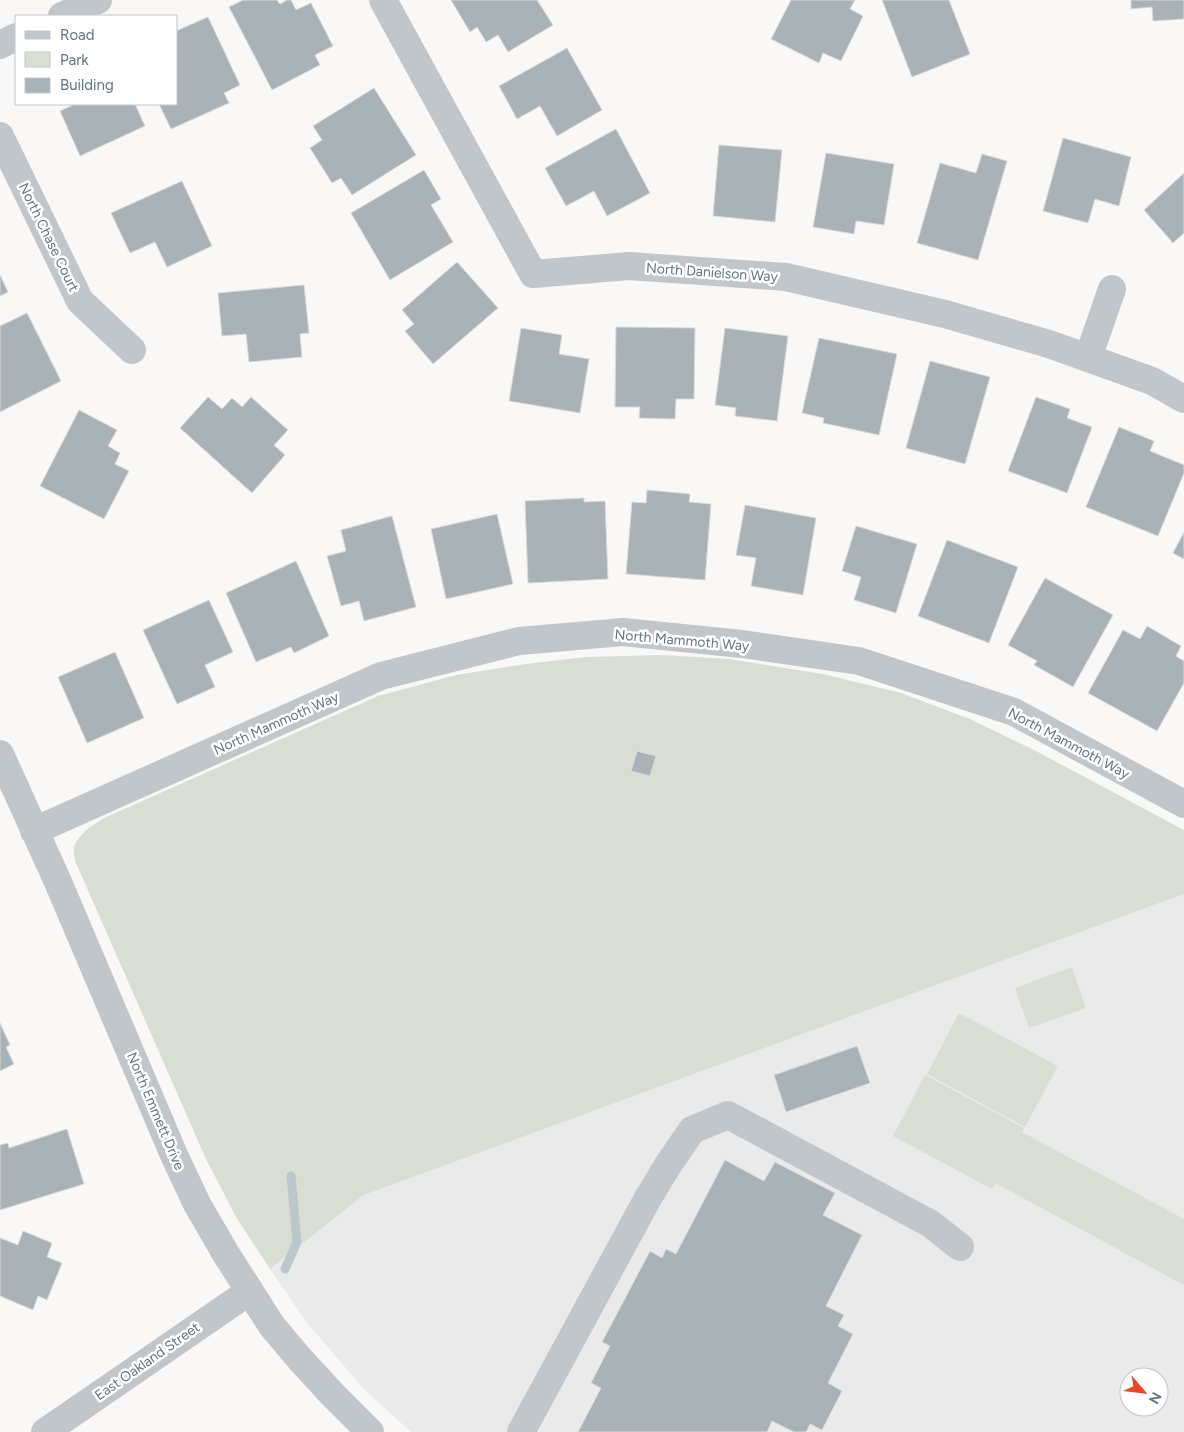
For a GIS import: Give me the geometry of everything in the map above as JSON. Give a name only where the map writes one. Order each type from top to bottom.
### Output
[{"type":"street","points":[[64,15],[98,0]]},
{"type":"street","name":"North Danielson Way","points":[[383,0],[533,274],[630,266],[786,277],[945,314],[1050,344],[1152,381],[1184,399]]},
{"type":"street","points":[[0,45],[15,38]]},
{"type":"street","name":"North Chase Court","points":[[0,136],[80,301],[132,350]]},
{"type":"street","points":[[1088,358],[1112,289]]},
{"type":"street","name":"North Mammoth Way","points":[[34,831],[381,676],[519,641],[623,632],[742,644],[859,661],[1014,712],[1184,804]]},
{"type":"street","name":"North Emmett Drive","points":[[0,754],[197,1204],[272,1326],[332,1394],[370,1432]]},
{"type":"street","points":[[526,1424],[648,1198],[692,1130],[728,1115],[931,1224],[960,1246]]},
{"type":"street","name":"East Oakland Street","points":[[45,1432],[250,1291]]},
{"type":"shaded area","points":[[1184,894],[1184,1432],[411,1432],[365,1390],[307,1323],[270,1269],[364,1195]]},
{"type":"green space","points":[[661,655],[730,659],[823,674],[901,693],[970,719],[1038,752],[1184,830],[1184,894],[364,1195],[270,1269],[236,1217],[206,1159],[76,863],[74,847],[76,842],[86,830],[104,818],[378,696],[456,675],[526,664],[585,657]]},
{"type":"green space","points":[[1072,967],[1086,1008],[1029,1028],[1015,988]]},
{"type":"green space","points":[[959,1013],[1058,1066],[1025,1127],[927,1074]]},
{"type":"green space","points":[[925,1075],[1024,1128],[1022,1132],[1184,1219],[1184,1285],[995,1183],[992,1189],[893,1136]]},
{"type":"building","points":[[243,0],[277,0],[280,4],[291,0],[296,10],[311,3],[333,46],[315,55],[320,65],[272,90],[229,7]]},
{"type":"building","points":[[451,0],[537,0],[553,25],[508,52],[498,35],[486,42],[477,27],[470,32]]},
{"type":"building","points":[[791,0],[855,0],[850,9],[863,16],[841,61],[823,53],[819,63],[771,39]]},
{"type":"building","points":[[882,0],[949,0],[970,54],[912,77]]},
{"type":"building","points":[[1131,0],[1184,0],[1184,19],[1153,21],[1152,7],[1131,9]]},
{"type":"building","points":[[208,17],[240,85],[224,93],[229,103],[171,129],[159,105],[178,105],[178,30]]},
{"type":"building","points":[[567,48],[602,110],[557,136],[540,106],[517,119],[499,86]]},
{"type":"building","points":[[374,88],[416,155],[352,195],[341,178],[332,183],[310,148],[322,140],[313,126]]},
{"type":"building","points":[[73,105],[135,105],[145,126],[80,156],[60,111]]},
{"type":"building","points":[[616,129],[650,193],[607,216],[594,191],[566,206],[545,168]]},
{"type":"building","points":[[1063,138],[1131,157],[1119,206],[1095,199],[1088,223],[1043,211]]},
{"type":"building","points":[[719,145],[782,150],[775,222],[713,216]]},
{"type":"building","points":[[826,153],[894,164],[884,225],[856,221],[854,234],[813,227]]},
{"type":"building","points":[[982,154],[1007,161],[978,260],[917,243],[940,163],[976,173]]},
{"type":"building","points":[[424,170],[441,199],[431,205],[453,242],[390,280],[351,213]]},
{"type":"building","points":[[1184,173],[1184,233],[1173,243],[1144,210]]},
{"type":"building","points":[[182,181],[212,246],[167,267],[155,242],[130,253],[111,213]]},
{"type":"building","points":[[457,262],[498,308],[433,364],[405,331],[414,324],[402,310]]},
{"type":"building","points":[[0,275],[8,292],[0,296]]},
{"type":"building","points":[[304,285],[309,333],[300,334],[302,357],[249,362],[246,334],[222,336],[218,293]]},
{"type":"building","points":[[27,313],[61,381],[0,412],[0,326]]},
{"type":"building","points":[[616,327],[695,328],[694,399],[676,399],[675,419],[639,418],[640,407],[615,407]]},
{"type":"building","points":[[521,328],[562,335],[559,354],[589,359],[580,413],[509,401]]},
{"type":"building","points":[[725,328],[788,336],[777,421],[735,416],[736,408],[715,405]]},
{"type":"building","points":[[819,338],[897,354],[879,435],[823,423],[824,418],[802,413]]},
{"type":"building","points":[[930,361],[990,377],[965,464],[906,448]]},
{"type":"building","points":[[208,397],[222,409],[232,398],[242,407],[251,397],[288,430],[274,445],[285,455],[252,493],[180,428]]},
{"type":"building","points":[[1036,397],[1070,409],[1067,418],[1092,427],[1067,493],[1008,471]]},
{"type":"building","points":[[79,410],[117,430],[108,446],[120,453],[115,464],[129,471],[104,519],[40,486]]},
{"type":"building","points":[[1119,427],[1154,441],[1150,451],[1184,465],[1184,473],[1158,536],[1086,507]]},
{"type":"building","points":[[647,490],[690,494],[689,502],[711,504],[705,580],[626,574],[632,502],[646,503]]},
{"type":"building","points":[[584,498],[584,502],[605,501],[608,579],[528,583],[525,501]]},
{"type":"building","points":[[745,505],[816,518],[803,595],[751,586],[756,558],[736,555]]},
{"type":"building","points":[[497,514],[513,584],[446,599],[431,529]]},
{"type":"building","points":[[392,516],[416,607],[364,621],[359,601],[341,606],[327,556],[346,551],[341,530]]},
{"type":"building","points":[[856,526],[917,544],[896,613],[854,600],[861,577],[842,571]]},
{"type":"building","points":[[1184,532],[1184,559],[1173,553]]},
{"type":"building","points":[[947,540],[1018,567],[989,643],[918,616]]},
{"type":"building","points":[[296,561],[329,636],[294,653],[291,647],[256,662],[226,593]]},
{"type":"building","points":[[1045,578],[1113,615],[1073,687],[1034,665],[1037,661],[1008,645]]},
{"type":"building","points":[[209,600],[233,652],[205,665],[215,687],[177,704],[143,630]]},
{"type":"building","points":[[1147,626],[1181,646],[1176,656],[1184,661],[1184,683],[1157,731],[1088,693],[1123,630],[1140,639]]},
{"type":"building","points":[[115,652],[144,718],[87,743],[58,677]]},
{"type":"building","points":[[637,751],[656,756],[650,776],[631,771]]},
{"type":"building","points":[[0,1023],[10,1045],[6,1047],[14,1064],[0,1071]]},
{"type":"building","points":[[857,1046],[870,1083],[786,1112],[774,1075]]},
{"type":"building","points":[[67,1129],[84,1184],[0,1210],[0,1145],[8,1143],[9,1148]]},
{"type":"building","points":[[725,1160],[764,1181],[775,1162],[835,1193],[823,1215],[862,1235],[826,1306],[844,1315],[838,1326],[853,1334],[828,1383],[842,1391],[822,1430],[810,1424],[806,1432],[794,1432],[772,1421],[767,1432],[578,1432],[601,1388],[591,1383],[610,1346],[602,1342],[650,1251],[662,1258],[666,1249],[676,1254]]},
{"type":"building","points":[[23,1231],[52,1243],[47,1257],[62,1263],[47,1300],[38,1296],[33,1310],[0,1296],[0,1238],[18,1245]]},
{"type":"waterway","points":[[285,1269],[297,1242],[291,1176]]}]
